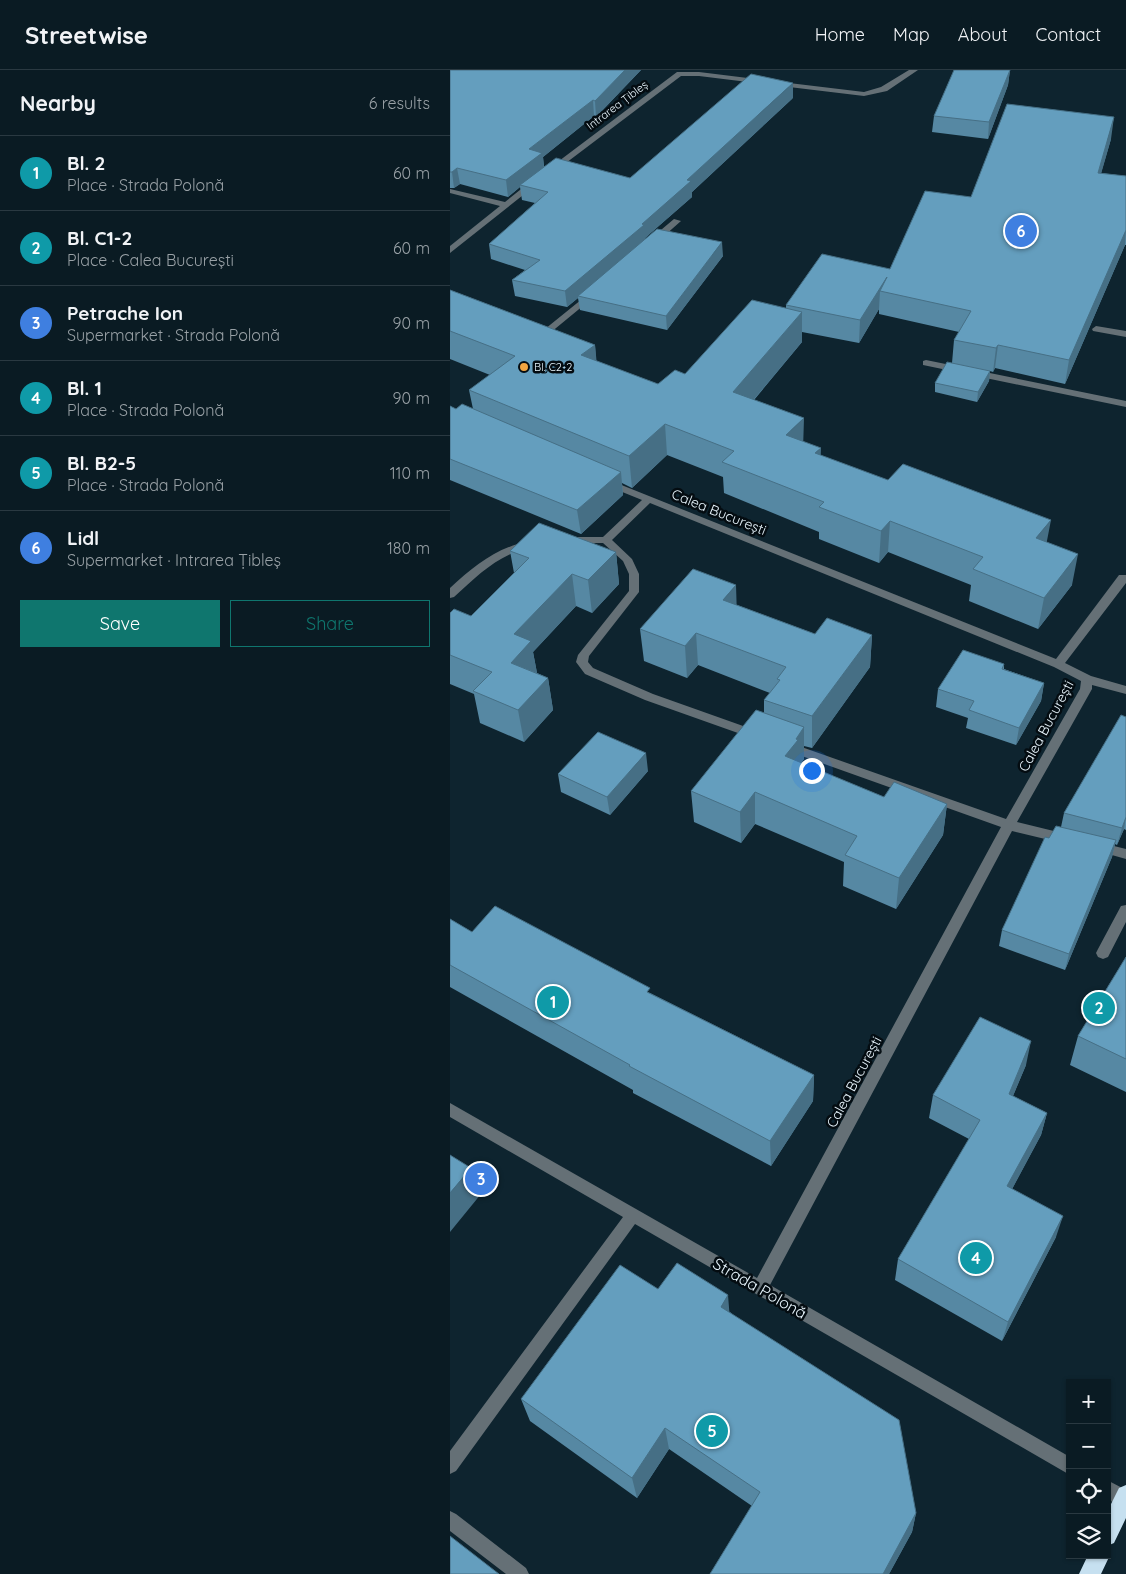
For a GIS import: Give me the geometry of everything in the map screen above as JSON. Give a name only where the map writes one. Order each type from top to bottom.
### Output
[{"type":"highway","points":[[1111,1522],[1119,1495]]},
{"type":"highway","points":[[1090,1574],[1096,1559]]},
{"type":"street","name":"Intrarea Țibleș","points":[[545,175],[671,78],[680,74],[699,74],[872,94],[883,90],[914,70]]},
{"type":"street","points":[[450,250],[537,181]]},
{"type":"street","points":[[450,191],[505,205]]},
{"type":"street","points":[[647,246],[677,221]]},
{"type":"street","points":[[529,330],[538,333],[547,331],[602,284]]},
{"type":"street","points":[[1096,329],[1126,334]]},
{"type":"street","points":[[926,363],[1126,404]]},
{"type":"street","name":"Calea București","points":[[594,477],[1058,664],[1087,679],[1086,689],[1009,826],[760,1288]]},
{"type":"street","points":[[606,540],[648,500]]},
{"type":"street","points":[[561,539],[606,540],[626,559],[634,574],[634,592],[584,655],[582,662],[589,671],[649,697],[1009,826],[1126,854]]},
{"type":"street","points":[[450,594],[482,565],[499,554],[522,544],[542,542]]},
{"type":"street","points":[[1058,664],[1123,578],[1126,579]]},
{"type":"street","points":[[1087,679],[1126,690]]},
{"type":"street","points":[[1103,953],[1126,910]]},
{"type":"street","name":"Strada Polonă","points":[[450,1109],[1066,1465]]},
{"type":"street","points":[[450,1465],[633,1214]]},
{"type":"street","points":[[450,1520],[520,1574]]},
{"type":"building","points":[[450,70],[625,70],[595,101],[593,100],[529,149],[542,153],[506,180],[457,168],[450,172]]},
{"type":"building","points":[[954,70],[1010,70],[989,122],[934,116]]},
{"type":"building","points":[[751,74],[793,83],[687,180],[691,181],[642,224],[644,225],[565,291],[512,280],[540,260],[489,244],[548,192],[520,185],[556,158],[630,178]]},
{"type":"building","points":[[1007,104],[1114,117],[1098,173],[1126,176],[1126,230],[1069,360],[998,345],[996,348],[954,340],[971,311],[880,291],[887,277],[860,320],[786,305],[822,254],[890,269],[925,191],[971,197]]},
{"type":"building","points":[[657,229],[722,242],[666,316],[578,296]]},
{"type":"building","points":[[450,290],[595,345],[581,355],[658,384],[675,370],[685,374],[752,300],[802,312],[733,392],[804,418],[786,435],[821,448],[815,453],[888,480],[903,464],[1051,520],[1036,538],[1078,554],[1044,598],[973,569],[983,557],[890,521],[881,531],[819,507],[824,502],[722,462],[734,451],[665,424],[629,456],[469,390],[515,356],[450,331]]},
{"type":"building","points":[[947,362],[990,371],[978,392],[935,383]]},
{"type":"building","points":[[462,404],[621,472],[577,510],[450,459],[450,406],[456,409]]},
{"type":"building","points":[[539,523],[616,552],[588,580],[572,574],[514,634],[531,641],[511,663],[548,678],[518,710],[473,691],[492,672],[450,655],[450,613],[454,609],[471,616],[529,558],[510,551]]},
{"type":"building","points":[[693,569],[736,585],[723,600],[815,634],[827,618],[872,635],[812,716],[764,700],[780,680],[777,679],[786,667],[696,633],[685,646],[640,629]]},
{"type":"building","points":[[963,650],[1004,664],[1002,669],[1044,683],[1019,728],[969,710],[974,701],[938,689]]},
{"type":"building","points":[[756,710],[804,727],[796,739],[798,740],[785,756],[884,797],[894,782],[947,804],[899,878],[845,855],[857,836],[755,792],[740,812],[691,791]]},
{"type":"building","points":[[1121,715],[1126,717],[1126,817],[1122,828],[1064,813]]},
{"type":"building","points":[[598,732],[646,753],[607,797],[558,774]]},
{"type":"building","points":[[1056,826],[1116,840],[1069,954],[1002,930],[1045,837],[1049,838]]},
{"type":"building","points":[[495,906],[650,988],[647,992],[814,1075],[770,1141],[629,1066],[450,965],[450,919],[472,932]]},
{"type":"building","points":[[1126,957],[1126,1059],[1078,1036]]},
{"type":"building","points":[[980,1017],[1031,1041],[1009,1094],[1047,1113],[1007,1186],[1063,1216],[1008,1322],[898,1259],[980,1120],[933,1095]]},
{"type":"building","points":[[450,1155],[471,1168],[450,1193]]},
{"type":"building","points":[[677,1263],[728,1295],[721,1307],[899,1420],[916,1513],[883,1574],[710,1574],[760,1492],[665,1428],[632,1478],[521,1399],[620,1265],[658,1289]]},
{"type":"building","points":[[450,1536],[499,1574],[450,1574]]},
{"type":"place","name":"Lidl","points":[[1021,231]]},
{"type":"place","name":"Bl. C2-2","points":[[524,367]]},
{"type":"place","name":"Bl. 2","points":[[553,1002]]},
{"type":"place","name":"Bl. C1-2","points":[[1099,1008]]},
{"type":"place","name":"Petrache Ion","points":[[481,1179]]},
{"type":"place","name":"Bl. 1","points":[[976,1258]]},
{"type":"place","name":"Bl. B2-5","points":[[712,1431]]}]
